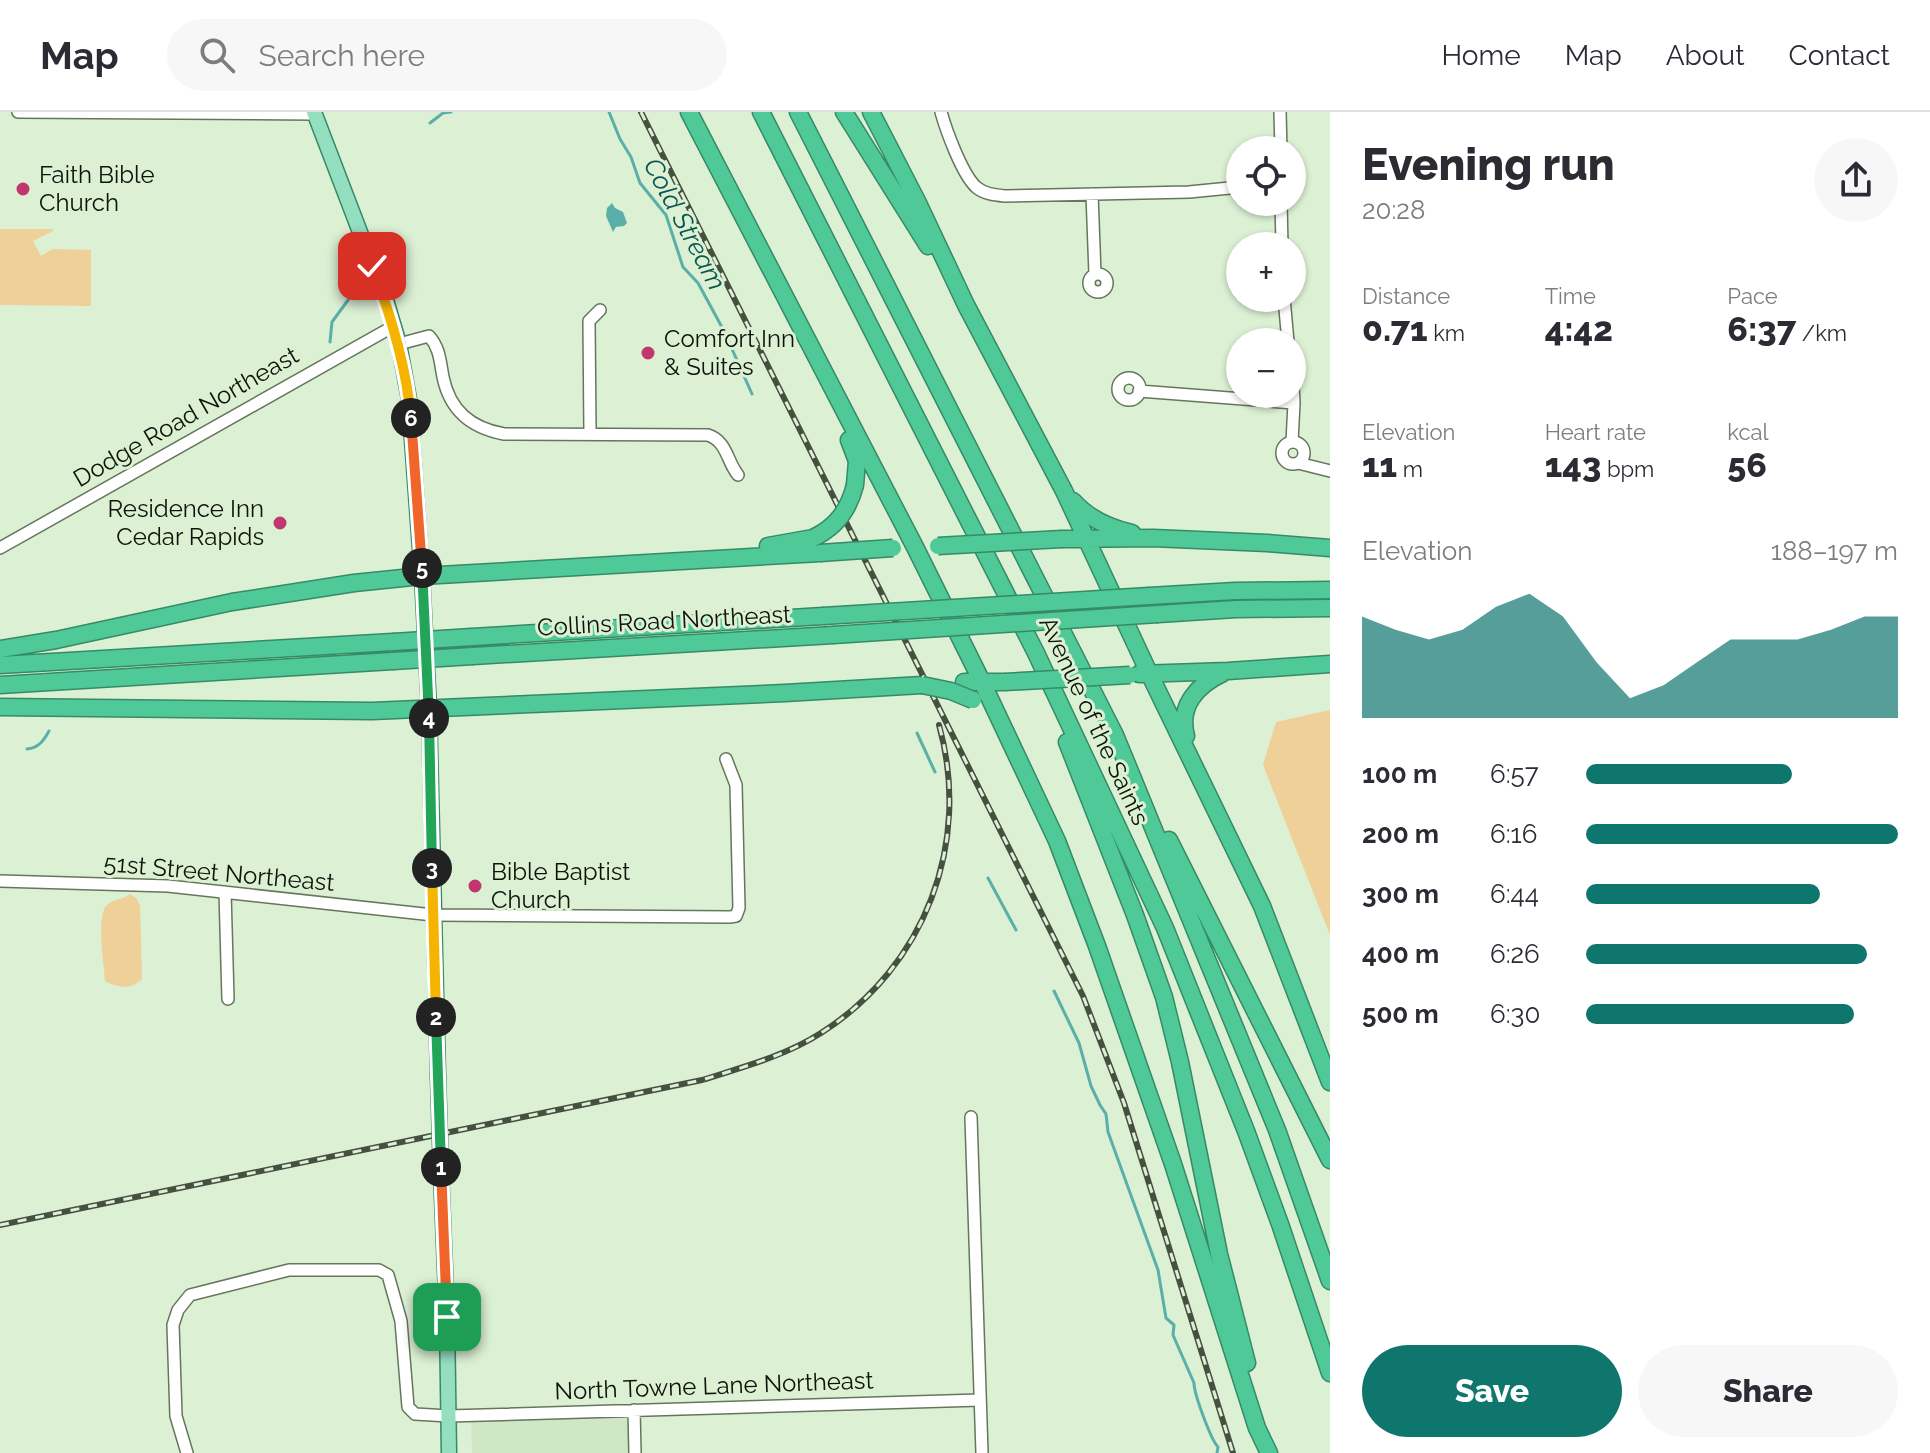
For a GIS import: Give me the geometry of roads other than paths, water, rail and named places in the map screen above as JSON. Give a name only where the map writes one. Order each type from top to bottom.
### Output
[{"type":"highway","points":[[689,112],[915,547],[1057,841],[1173,1164],[1257,1428],[1271,1453]]},
{"type":"highway","points":[[702,112],[738,203]]},
{"type":"highway","name":"Avenue of the Saints","points":[[761,112],[1036,653],[1165,928],[1246,1131],[1330,1373]]},
{"type":"highway","name":"Avenue of the Saints","points":[[798,112],[1115,735],[1277,1130],[1330,1281]]},
{"type":"highway","points":[[844,112],[966,305]]},
{"type":"highway","points":[[871,112],[966,305],[1064,491],[1262,906],[1330,1082]]},
{"type":"highway","points":[[817,545],[850,503],[857,461],[823,371]]},
{"type":"highway","points":[[1064,491],[1081,510],[1098,522],[1153,538]]},
{"type":"highway","points":[[0,649],[232,602],[354,583],[651,562],[817,545],[893,548],[1062,539],[1153,538],[1330,548]]},
{"type":"highway","name":"Collins Road Northeast","points":[[0,665],[1235,591],[1330,590]]},
{"type":"highway","name":"Collins Road Northeast","points":[[0,685],[1236,609],[1330,608]]},
{"type":"highway","points":[[1036,653],[1053,709],[1102,829],[1164,997],[1226,1283],[1271,1453]]},
{"type":"highway","points":[[0,707],[372,711],[770,694],[1330,664]]},
{"type":"highway","points":[[1198,772],[1184,729],[1185,710],[1193,695],[1205,683],[1228,671]]},
{"type":"highway","points":[[922,685],[951,691],[973,700],[999,718]]},
{"type":"highway","points":[[1115,735],[1330,1160]]},
{"type":"main road","points":[[315,113],[394,326],[413,434],[429,708],[449,1453]]},
{"type":"street","points":[[18,112],[315,113]]},
{"type":"street","points":[[941,112],[968,176],[976,187],[989,194],[1189,192],[1226,188]]},
{"type":"street","points":[[1280,112],[1281,136]]},
{"type":"street","points":[[1092,194],[1095,274]]},
{"type":"street","points":[[590,433],[589,321],[600,310]]},
{"type":"street","name":"Dodge Road Northeast","points":[[0,548],[394,326]]},
{"type":"street","points":[[399,344],[429,336],[436,344],[450,399],[461,414],[480,428],[504,434],[708,435],[720,441],[738,475]]},
{"type":"street","points":[[1139,391],[1226,398]]},
{"type":"street","points":[[1294,408],[1292,442],[1304,450],[1303,458],[1298,463],[1330,471]]},
{"type":"street","name":"51st Street Northeast","points":[[0,881],[168,886],[433,915],[736,916],[739,908],[736,785],[726,759]]},
{"type":"street","points":[[225,892],[228,999]]},
{"type":"street","points":[[971,1117],[982,1453]]},
{"type":"street","name":"North Towne Lane Northeast","points":[[187,1453],[176,1416],[173,1325],[178,1310],[190,1295],[289,1270],[379,1270],[388,1275],[401,1321],[408,1407],[415,1414],[449,1416],[980,1400]]},
{"type":"street","points":[[634,1410],[635,1453]]},
{"type":"water","points":[[612,203],[623,212],[627,223],[616,227],[613,232],[606,216],[607,208]]},
{"type":"waterway","points":[[430,123],[443,113],[451,112]]},
{"type":"waterway","name":"Cold Stream","points":[[609,112],[640,183],[666,215],[683,267],[698,283],[752,394]]},
{"type":"waterway","points":[[330,342],[332,322],[351,296],[348,287],[355,276]]},
{"type":"waterway","points":[[27,749],[38,745],[49,731]]},
{"type":"waterway","points":[[917,733],[935,772]]},
{"type":"waterway","points":[[988,878],[1016,930]]},
{"type":"waterway","points":[[1054,991],[1079,1043],[1091,1086],[1106,1114],[1108,1132],[1158,1270],[1166,1318],[1174,1325],[1173,1335],[1194,1383],[1207,1427],[1218,1447],[1217,1453]]},
{"type":"railway","points":[[641,112],[1083,996],[1124,1103],[1233,1453]]},
{"type":"railway","points":[[0,1225],[702,1080],[763,1060],[807,1041],[857,1006],[888,974],[913,938],[931,898],[944,857],[949,814],[948,769],[939,725]]},
{"type":"place","name":"Faith Bible Church","points":[[23,189]]},
{"type":"place","name":"Comfort Inn & Suites","points":[[648,353]]},
{"type":"place","name":"Residence Inn Cedar Rapids","points":[[280,523]]},
{"type":"place","name":"Bible Baptist Church","points":[[475,886]]}]
